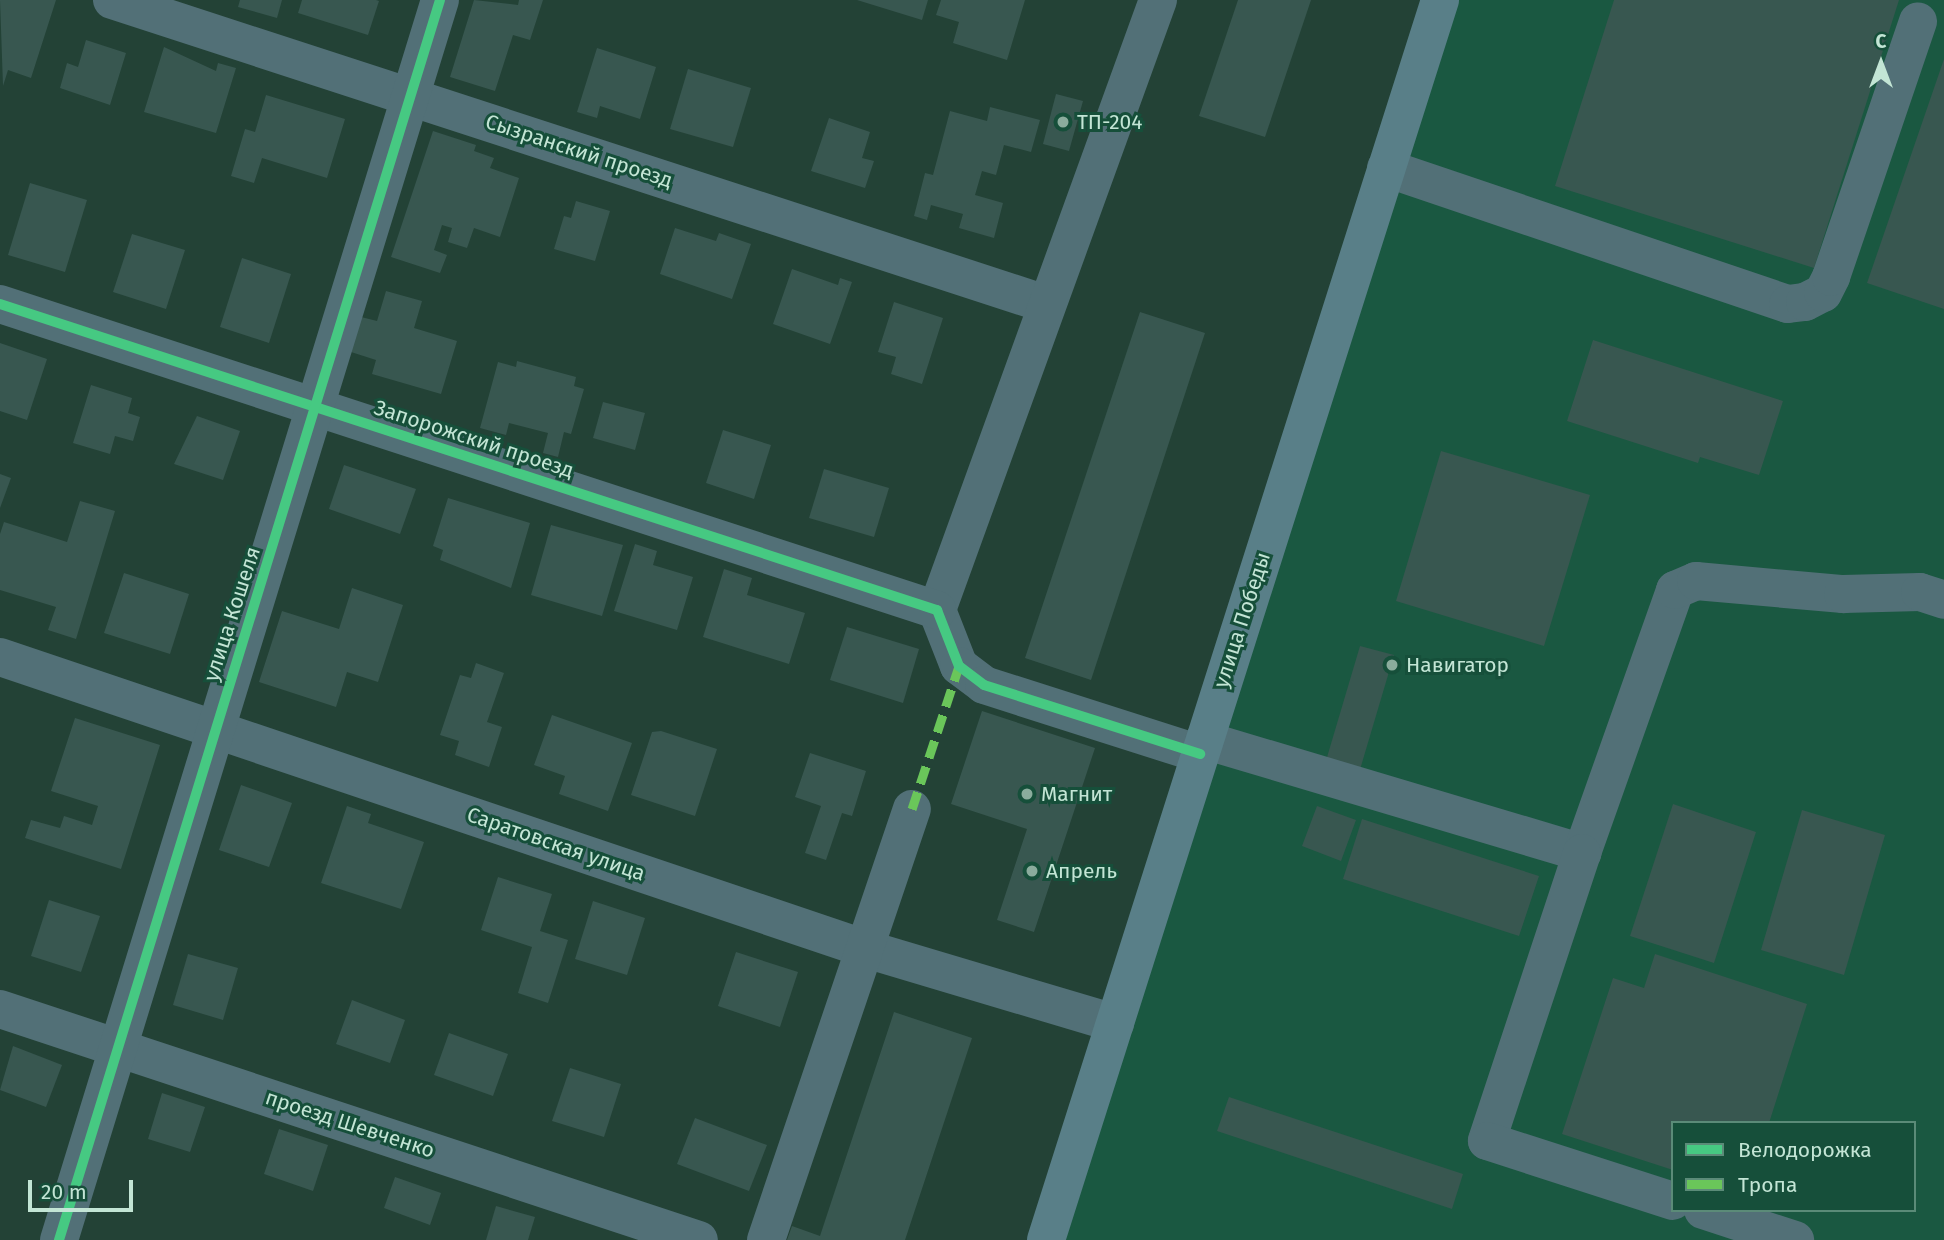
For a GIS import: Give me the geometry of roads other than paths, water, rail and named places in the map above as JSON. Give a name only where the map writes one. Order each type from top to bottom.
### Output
[{"type":"main road","name":"улица Победы","points":[[1046,1240],[1440,0]]},
{"type":"street","name":"Сызранский проезд","points":[[112,0],[1046,304]]},
{"type":"street","name":"улица Кошеля","points":[[59,1240],[122,1048],[215,729],[318,408],[409,96],[440,0]]},
{"type":"street","points":[[1158,0],[937,610],[959,666],[984,685],[1582,853]]},
{"type":"street","points":[[1387,168],[1788,304],[1805,302],[1823,293],[1831,277],[1919,21]]},
{"type":"street","name":"Запорожский проезд","points":[[0,304],[937,610]]},
{"type":"street","points":[[1671,1199],[1487,1140],[1582,853],[1675,590],[1696,581],[1843,594],[1920,592],[1944,600]]},
{"type":"street","name":"Саратовская улица","points":[[0,657],[866,949],[1115,1023]]},
{"type":"street","points":[[766,1240],[912,809]]},
{"type":"street","name":"проезд Шевченко","points":[[0,1009],[699,1240]]},
{"type":"street","points":[[1709,1212],[1795,1240]]},
{"type":"place","name":"ТП-204","points":[[1063,122]]},
{"type":"place","name":"Навигатор","points":[[1392,665]]},
{"type":"place","name":"Магнит","points":[[1027,794]]},
{"type":"place","name":"Апрель","points":[[1032,871]]}]
